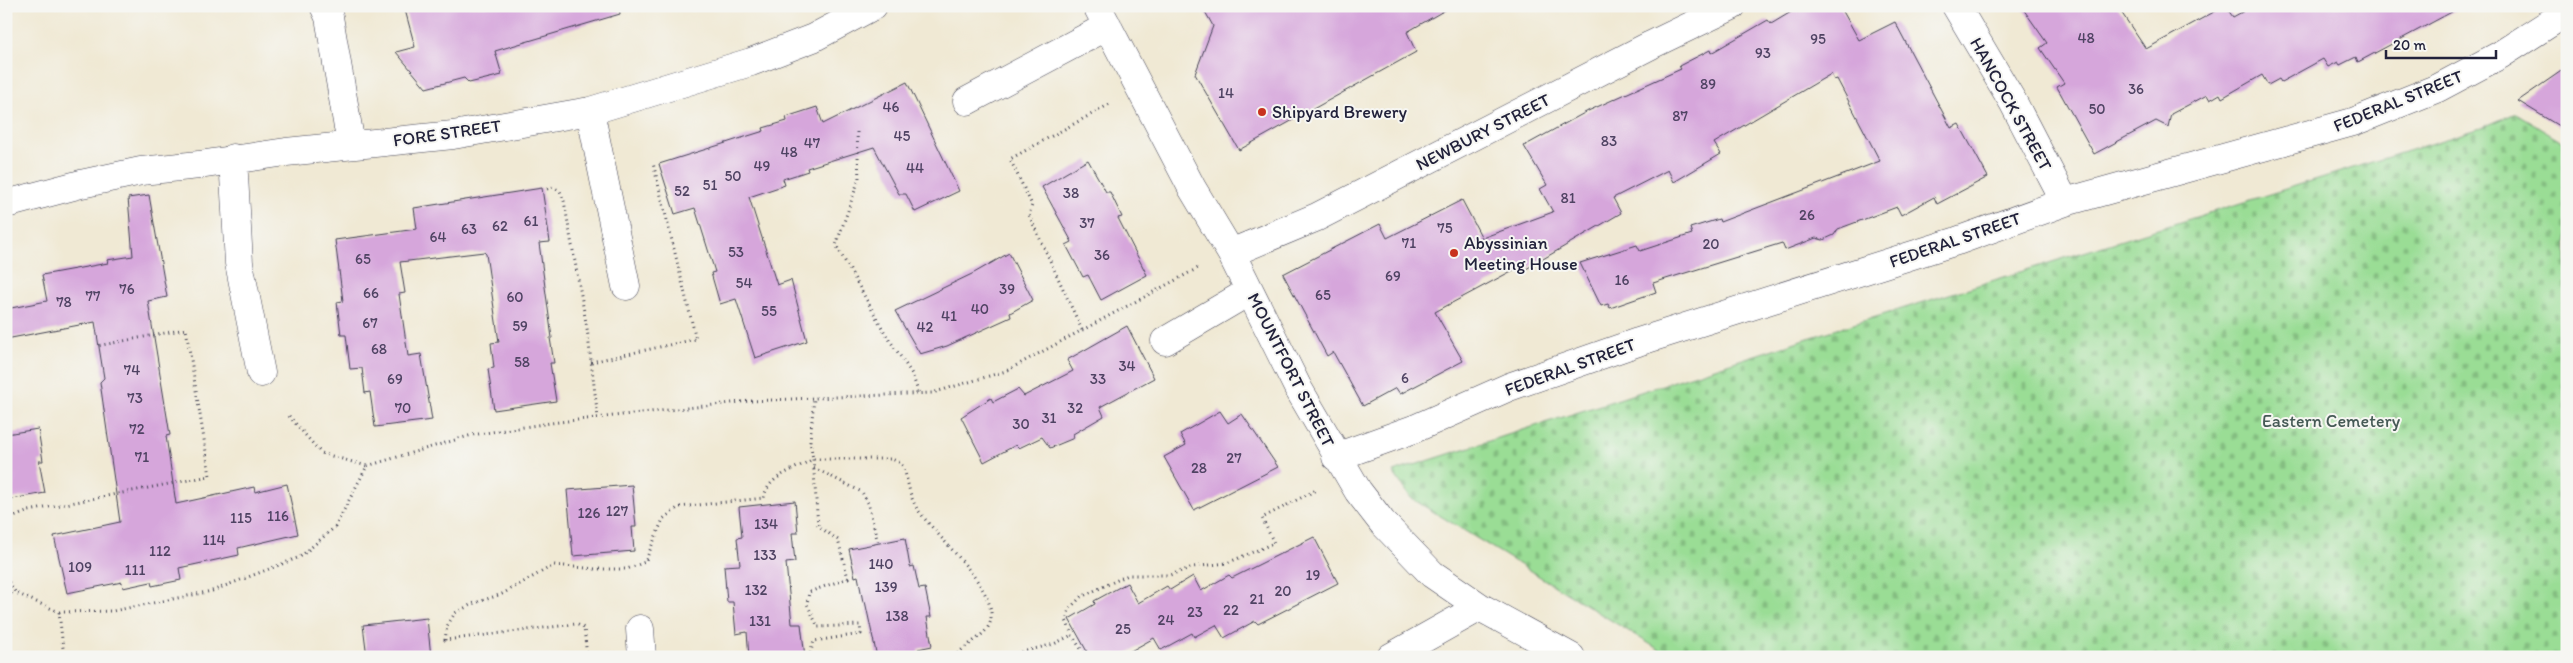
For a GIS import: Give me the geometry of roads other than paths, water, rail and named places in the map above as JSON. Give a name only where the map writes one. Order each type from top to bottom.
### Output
[{"type":"street","points":[[324,6],[329,17],[350,145]]},
{"type":"street","name":"FORE STREET","points":[[6,204],[80,184],[141,171],[199,165],[233,158],[453,135],[590,111],[751,62],[813,38],[873,6]]},
{"type":"street","name":"NEWBURY STREET","points":[[1219,258],[1317,217],[1651,45],[1732,6]]},
{"type":"street","name":"HANCOCK STREET","points":[[1956,6],[2013,102],[2065,202]]},
{"type":"street","name":"FEDERAL STREET","points":[[1336,457],[1414,429],[1537,378],[1638,342],[1957,241],[2065,202],[2353,122],[2438,88],[2500,55],[2567,12]]},
{"type":"street","points":[[967,101],[1102,16]]},
{"type":"street","name":"MOUNTFORT STREET","points":[[1102,16],[1192,188],[1219,258],[1250,291],[1298,388],[1336,457],[1358,491],[1382,522],[1432,574],[1480,607],[1571,657]]},
{"type":"street","points":[[590,111],[626,286]]},
{"type":"street","points":[[233,158],[239,263],[261,373]]},
{"type":"street","points":[[1166,341],[1250,291]]},
{"type":"street","points":[[1391,657],[1480,607]]},
{"type":"street","points":[[640,629],[642,657]]},
{"type":"place","name":"Shipyard Brewery","points":[[1262,112]]},
{"type":"place","name":"Abyssinian Meeting House","points":[[1454,253]]},
{"type":"park label","name":"Eastern Cemetery","points":[[2331,421]]}]
